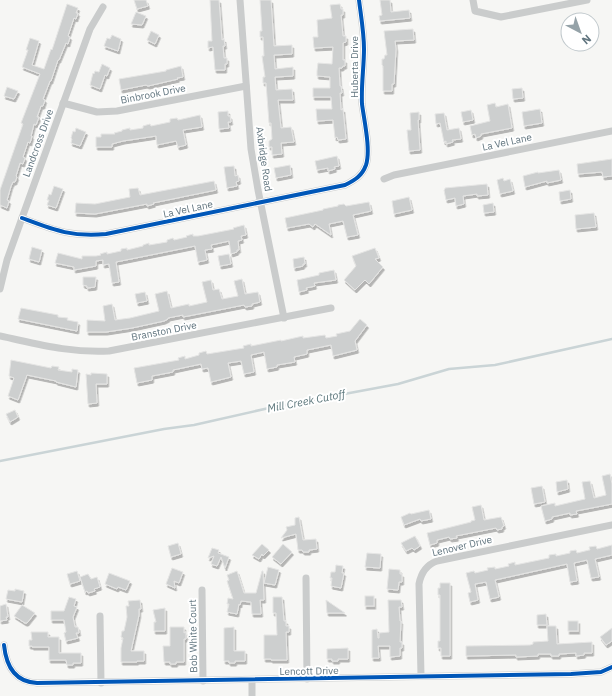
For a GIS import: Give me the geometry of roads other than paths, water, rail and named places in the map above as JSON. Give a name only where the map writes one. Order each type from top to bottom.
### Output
[{"type":"street","name":"Axbridge Road","points":[[240,0],[252,148],[260,202],[284,318]]},
{"type":"street","name":"Huberta Drive","points":[[357,178],[364,170],[367,163],[362,103],[364,40],[359,0]]},
{"type":"street","points":[[473,0],[475,11],[501,17],[587,0]]},
{"type":"street","name":"Landcross Drive","points":[[0,289],[7,260],[90,29],[103,7]]},
{"type":"street","name":"Binbrook Drive","points":[[63,103],[97,112],[117,111],[246,86]]},
{"type":"street","name":"La Vel Lane","points":[[384,179],[394,175],[612,131]]},
{"type":"street","name":"La Vel Lane","points":[[22,218],[70,234],[106,234],[345,185],[357,178]]},
{"type":"street","name":"Branston Drive","points":[[0,336],[70,351],[109,351],[331,308]]},
{"type":"street","name":"Lenover Drive","points":[[421,676],[420,578],[427,566],[437,561],[612,525]]},
{"type":"street","points":[[306,578],[307,679]]},
{"type":"street","name":"Bob White Court","points":[[202,590],[204,681]]},
{"type":"street","points":[[100,616],[101,683]]},
{"type":"street","name":"Lencott Drive","points":[[4,645],[4,652],[13,672],[24,681],[37,683],[591,673],[601,672],[612,667]]},
{"type":"street","points":[[252,680],[252,696]]},
{"type":"waterway","name":"Mill Creek Cutoff","points":[[0,461],[164,429],[194,425],[269,408],[398,384],[449,369],[495,365],[612,339]]}]
